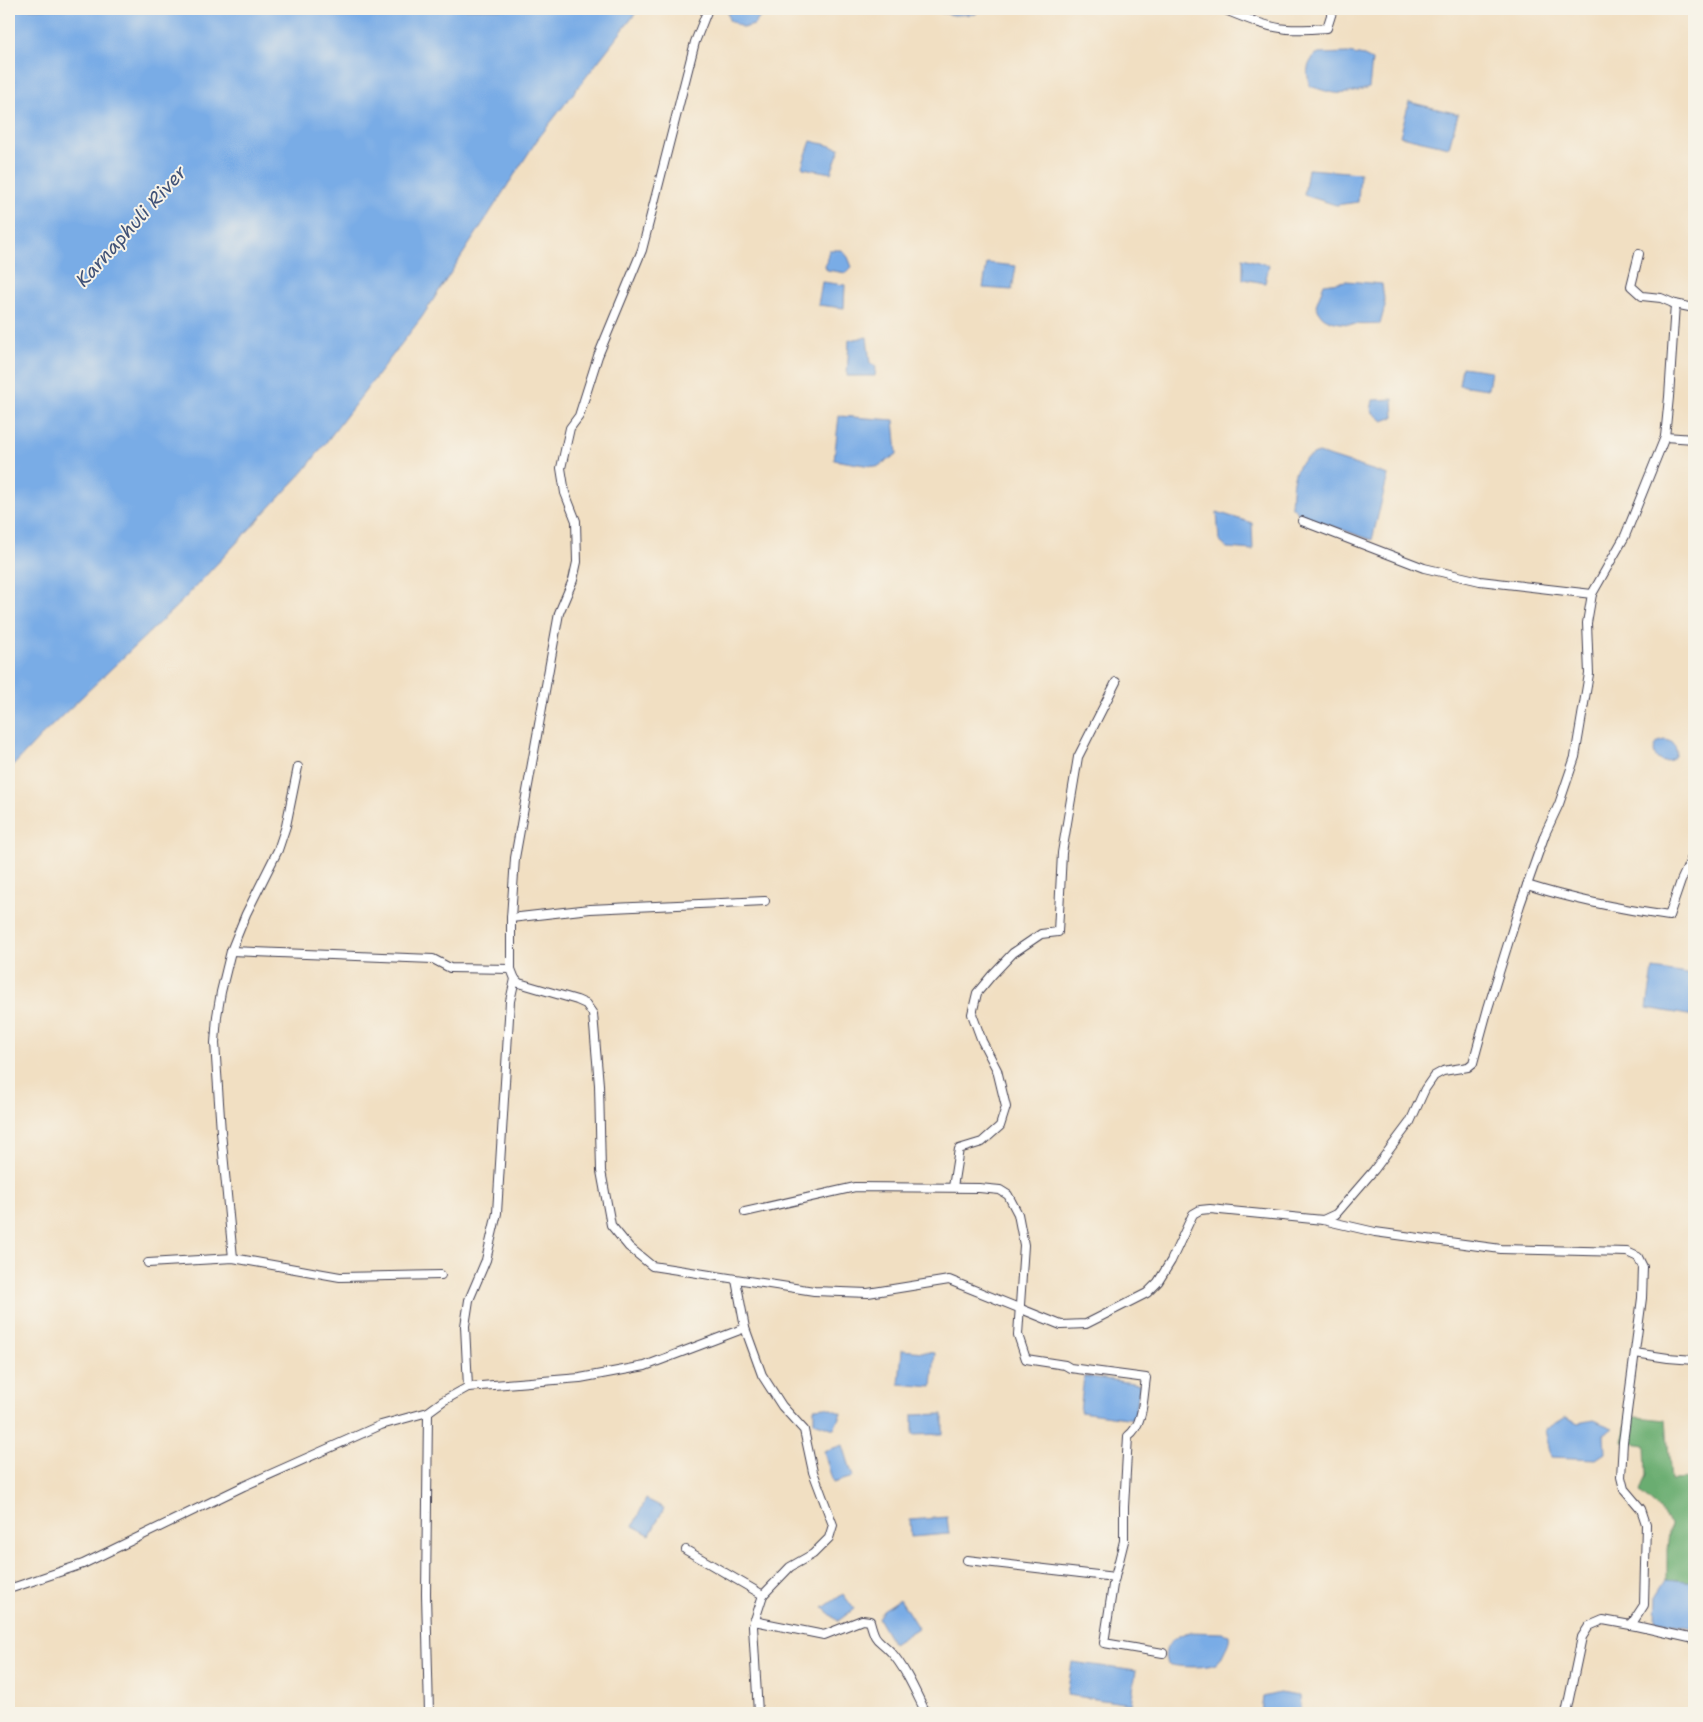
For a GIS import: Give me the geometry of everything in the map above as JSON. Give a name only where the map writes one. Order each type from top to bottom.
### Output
[{"type":"street","points":[[708,9],[695,42],[642,250],[598,356],[579,416],[570,428],[561,468],[565,493],[576,521],[577,562],[573,580],[559,613],[515,858],[511,918],[511,969],[515,979],[519,983],[586,1004],[593,1014],[599,1085],[601,1171],[611,1225],[628,1248],[652,1266],[814,1291],[868,1293],[949,1280],[1061,1325],[1086,1324],[1147,1292],[1165,1273],[1193,1214],[1200,1210],[1210,1209],[1323,1220],[1375,1232],[1500,1249],[1627,1252],[1638,1257],[1644,1267],[1642,1298],[1623,1442],[1621,1477],[1624,1489],[1641,1509],[1646,1524],[1644,1605],[1631,1625]]},
{"type":"street","points":[[1223,9],[1261,23],[1286,29],[1327,28],[1333,9]]},
{"type":"street","points":[[1639,254],[1631,286],[1642,296],[1661,298],[1675,304],[1694,308]]},
{"type":"street","points":[[1323,1220],[1336,1214],[1374,1170],[1410,1122],[1425,1089],[1434,1076],[1452,1069],[1468,1067],[1473,1063],[1488,1008],[1527,886],[1545,834],[1559,804],[1575,756],[1589,674],[1587,623],[1592,594],[1625,536],[1665,437],[1675,304]]},
{"type":"street","points":[[1665,437],[1694,439]]},
{"type":"street","points":[[1302,521],[1424,568],[1480,580],[1592,594]]},
{"type":"street","points":[[953,1187],[959,1149],[982,1142],[1000,1126],[1006,1107],[997,1070],[982,1041],[972,1014],[977,993],[1012,953],[1041,934],[1058,932],[1062,853],[1078,757],[1116,682]]},
{"type":"street","points":[[234,1258],[220,1132],[216,1043],[217,1016],[231,952],[246,914],[281,842],[291,808],[298,767]]},
{"type":"street","points":[[1527,886],[1567,898],[1626,910],[1669,916],[1681,881],[1694,853]]},
{"type":"street","points":[[511,918],[590,909],[765,901]]},
{"type":"street","points":[[231,952],[433,959],[450,968],[511,969]]},
{"type":"street","points":[[468,1387],[464,1326],[469,1300],[486,1260],[497,1213],[510,1001],[515,979]]},
{"type":"street","points":[[745,1212],[855,1187],[953,1187],[1000,1190],[1008,1195],[1018,1214],[1024,1245],[1018,1335],[1026,1358],[1065,1365],[1070,1368],[1146,1378],[1140,1418],[1135,1432],[1128,1436],[1124,1542],[1115,1577],[1104,1643],[1163,1653]]},
{"type":"street","points":[[148,1264],[234,1258],[340,1277],[441,1275]]},
{"type":"street","points":[[736,1280],[745,1328],[762,1374],[782,1406],[804,1430],[813,1472],[832,1525],[830,1538],[812,1554],[790,1567],[762,1595],[753,1626],[758,1713]]},
{"type":"street","points":[[9,1589],[83,1564],[244,1486],[372,1429],[428,1412],[468,1387],[580,1378],[645,1366],[745,1328]]},
{"type":"street","points":[[1635,1353],[1694,1360]]},
{"type":"street","points":[[428,1412],[426,1594],[429,1713]]},
{"type":"street","points":[[686,1550],[762,1595]]},
{"type":"street","points":[[967,1560],[1115,1577]]},
{"type":"street","points":[[754,1621],[824,1635],[862,1620],[870,1621],[874,1638],[890,1652],[915,1690],[926,1713]]},
{"type":"street","points":[[1566,1713],[1582,1637],[1589,1626],[1603,1620],[1694,1640]]},
{"type":"green space","points":[[1627,1416],[1666,1420],[1671,1480],[1694,1479],[1694,1582],[1667,1579],[1670,1523],[1657,1507],[1640,1492],[1646,1475],[1645,1445],[1623,1442]]},
{"type":"water","name":"Karnaphuli River","points":[[9,9],[639,9],[537,140],[422,317],[304,471],[183,600],[40,737],[9,770]]},
{"type":"water","points":[[727,9],[757,9],[761,16],[754,25],[743,28],[729,20]]},
{"type":"water","points":[[920,9],[978,9],[976,14],[954,15]]},
{"type":"water","points":[[1348,53],[1364,56],[1372,60],[1369,88],[1340,93],[1310,86],[1308,69],[1310,62],[1316,54]]},
{"type":"water","points":[[1409,102],[1458,114],[1449,147],[1400,136]]},
{"type":"water","points":[[811,141],[840,148],[831,173],[803,168],[802,166]]},
{"type":"water","points":[[1308,169],[1360,173],[1358,202],[1336,205],[1304,195]]},
{"type":"water","points":[[829,250],[842,250],[848,257],[852,267],[846,273],[827,270],[825,266]]},
{"type":"water","points":[[1243,258],[1269,265],[1265,283],[1243,279]]},
{"type":"water","points":[[987,263],[1016,266],[1012,290],[983,288]]},
{"type":"water","points":[[1346,281],[1382,284],[1385,306],[1380,324],[1359,325],[1333,322],[1321,315],[1316,305],[1324,284]]},
{"type":"water","points":[[822,282],[845,285],[844,308],[818,305]]},
{"type":"water","points":[[867,337],[870,363],[876,366],[875,376],[847,376],[849,340]]},
{"type":"water","points":[[1462,367],[1491,371],[1488,389],[1459,385]]},
{"type":"water","points":[[1393,399],[1394,417],[1383,421],[1371,411],[1373,400]]},
{"type":"water","points":[[839,416],[894,420],[897,454],[877,467],[834,460]]},
{"type":"water","points":[[1319,453],[1388,475],[1372,540],[1300,515],[1291,506],[1293,481],[1298,467],[1303,461]]},
{"type":"water","points":[[1217,512],[1252,523],[1253,550],[1227,548],[1219,541]]},
{"type":"water","points":[[1665,740],[1673,743],[1676,751],[1673,759],[1665,762],[1657,759],[1654,751],[1657,743]]},
{"type":"water","points":[[1653,969],[1694,975],[1694,1016],[1647,1008]]},
{"type":"water","points":[[902,1350],[935,1353],[932,1387],[899,1384]]},
{"type":"water","points":[[1084,1376],[1140,1384],[1135,1419],[1080,1412]]},
{"type":"water","points":[[826,1407],[841,1413],[834,1429],[814,1422],[814,1408]]},
{"type":"water","points":[[943,1414],[943,1434],[913,1435],[913,1415]]},
{"type":"water","points":[[1566,1417],[1578,1423],[1593,1420],[1613,1428],[1604,1435],[1605,1453],[1596,1459],[1551,1457],[1545,1430]]},
{"type":"water","points":[[843,1445],[853,1477],[833,1483],[824,1451]]},
{"type":"water","points":[[646,1499],[664,1508],[650,1535],[633,1526]]},
{"type":"water","points":[[947,1517],[949,1534],[911,1537],[910,1520]]},
{"type":"water","points":[[1667,1579],[1694,1582],[1694,1628],[1656,1621],[1657,1595]]},
{"type":"water","points":[[843,1594],[854,1609],[838,1621],[823,1608]]},
{"type":"water","points":[[900,1599],[918,1628],[893,1644],[878,1618],[883,1610]]},
{"type":"water","points":[[1190,1632],[1223,1633],[1229,1635],[1228,1644],[1217,1663],[1200,1667],[1167,1664],[1165,1658],[1167,1647],[1174,1639]]},
{"type":"water","points":[[1072,1662],[1136,1671],[1131,1704],[1067,1695]]},
{"type":"water","points":[[1279,1693],[1299,1696],[1301,1713],[1261,1713],[1263,1697]]}]
